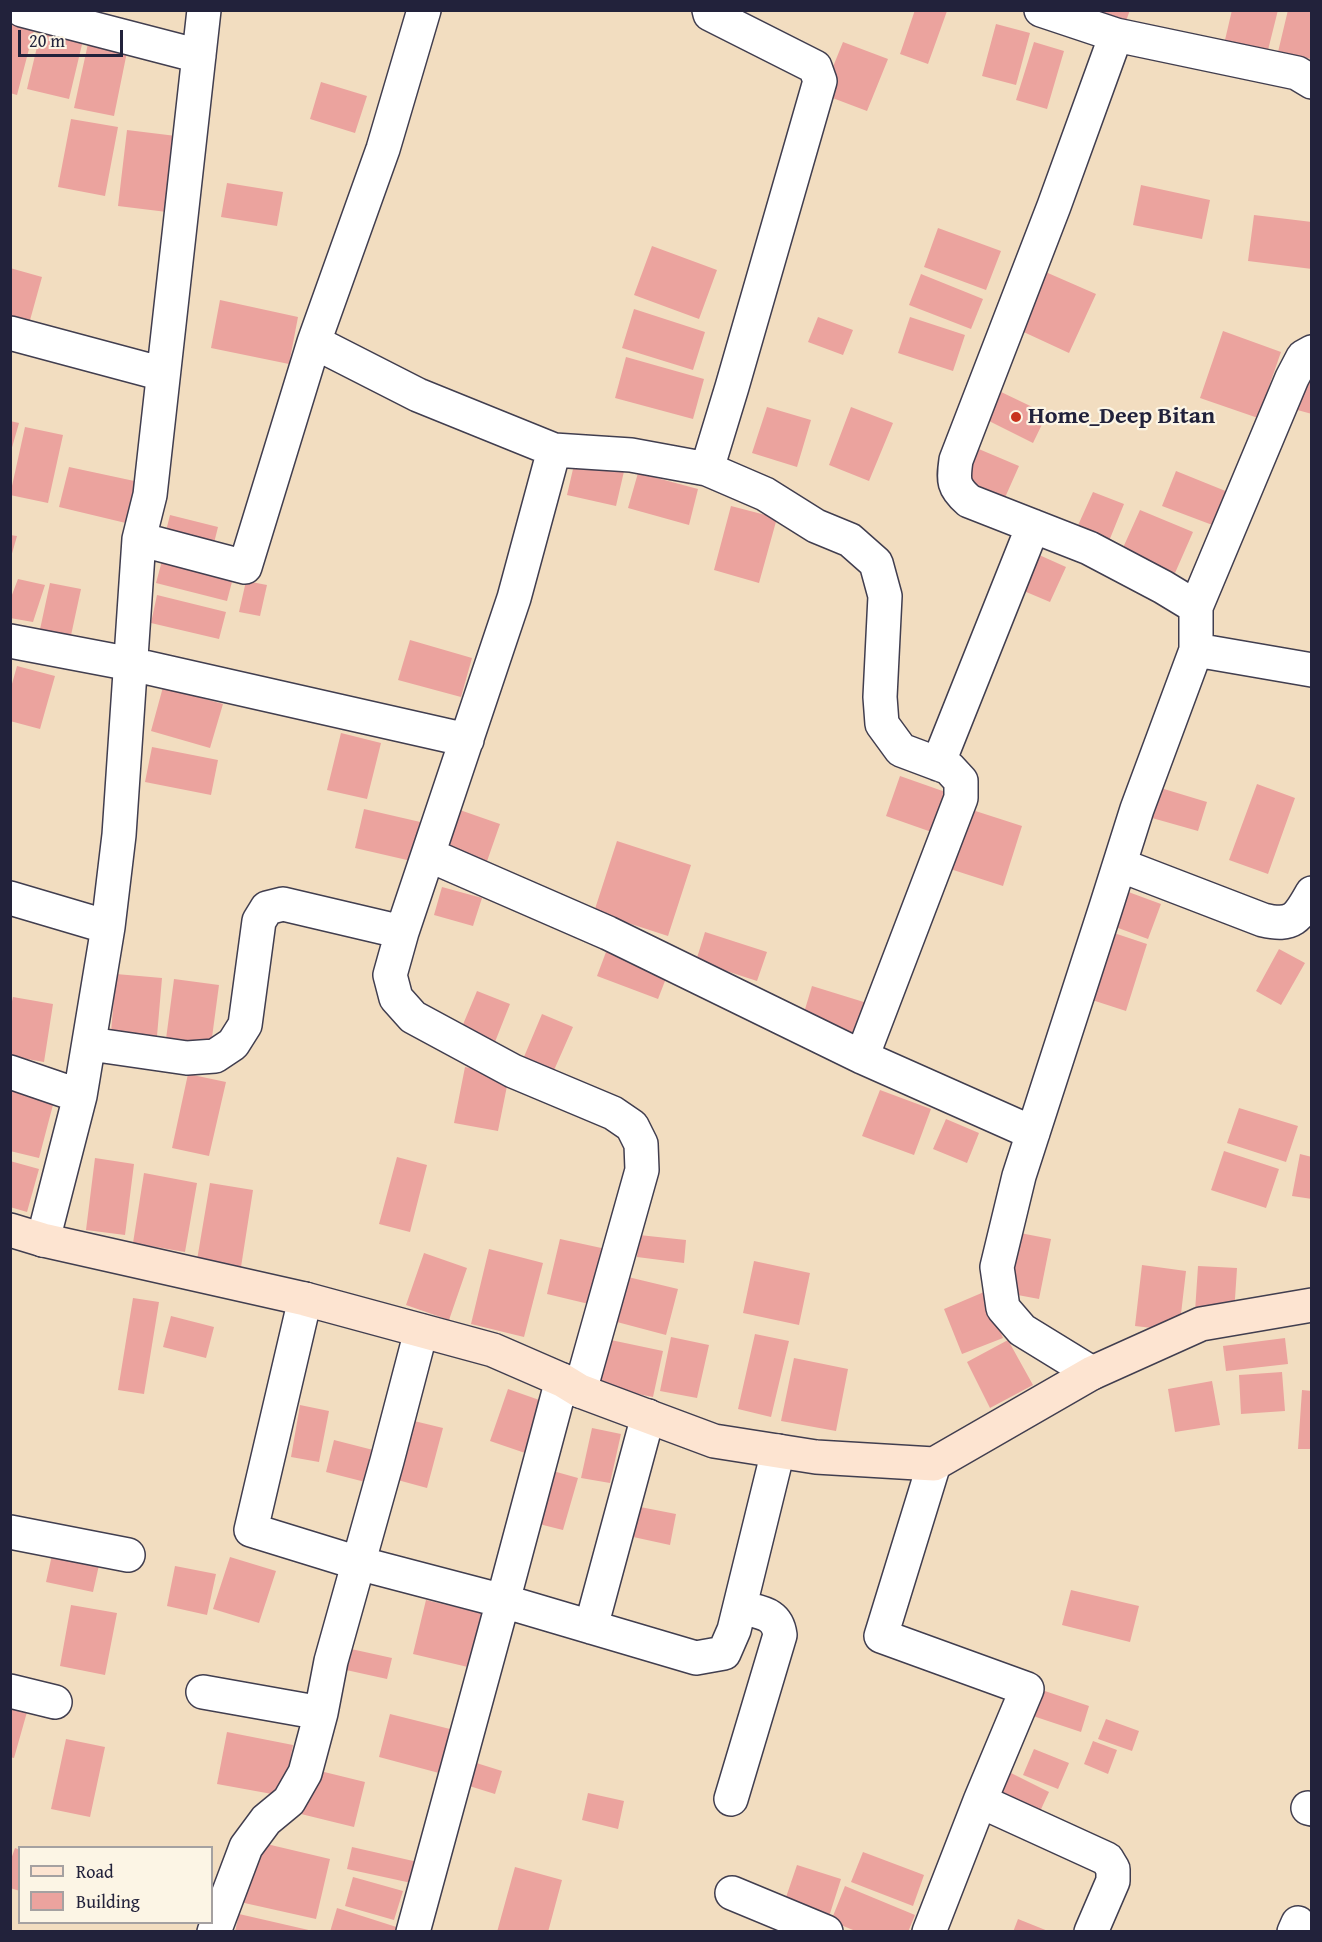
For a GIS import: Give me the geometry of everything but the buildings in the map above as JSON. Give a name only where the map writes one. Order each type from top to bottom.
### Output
[{"type":"street","points":[[22,10],[199,56]]},
{"type":"street","points":[[43,1240],[80,1096],[108,927],[119,836],[139,539],[150,495],[204,10]]},
{"type":"street","points":[[139,539],[245,567],[314,342],[383,149],[424,10]]},
{"type":"street","points":[[706,470],[820,81],[815,67],[710,14],[709,10]]},
{"type":"street","points":[[1041,10],[1116,35],[1297,73],[1311,82]]},
{"type":"street","points":[[1116,35],[1050,216],[956,460],[954,475],[957,491],[969,501],[1089,548],[1196,607]]},
{"type":"street","points":[[10,333],[163,374]]},
{"type":"street","points":[[314,342],[418,395],[554,450],[631,455],[706,470],[765,494],[816,526],[850,540],[876,563],[885,597],[880,697],[882,724],[901,750],[949,768],[961,781],[961,798],[862,1058]]},
{"type":"street","points":[[1092,1373],[1022,1330],[1003,1308],[997,1267],[1019,1176],[1137,809],[1196,650],[1196,607],[1292,378],[1303,357],[1311,352]]},
{"type":"street","points":[[413,1932],[503,1601],[642,1170],[641,1144],[632,1126],[613,1113],[513,1071],[413,1017],[396,998],[390,975],[402,932],[514,598],[554,450]]},
{"type":"street","points":[[938,764],[1033,526]]},
{"type":"street","points":[[10,641],[131,663],[468,740]]},
{"type":"street","points":[[1196,650],[1311,670]]},
{"type":"street","points":[[429,855],[608,933],[862,1058],[1033,1133]]},
{"type":"street","points":[[1120,865],[1263,920],[1278,923],[1289,922],[1301,914],[1311,893]]},
{"type":"street","points":[[10,898],[108,927]]},
{"type":"street","points":[[90,1044],[187,1058],[215,1056],[233,1044],[245,1025],[259,921],[267,908],[283,904],[402,932]]},
{"type":"street","points":[[10,1072],[80,1096]]},
{"type":"street","points":[[10,1230],[43,1240],[305,1299],[493,1350],[571,1386],[714,1441],[816,1457],[934,1464],[1092,1373],[1201,1324],[1311,1305]]},
{"type":"street","points":[[305,1299],[251,1530],[358,1563],[503,1601],[696,1658],[724,1653],[734,1630],[778,1451]]},
{"type":"street","points":[[214,1932],[246,1846],[266,1820],[289,1801],[305,1773],[321,1713],[331,1661],[421,1331]]},
{"type":"street","points":[[591,1628],[648,1416]]},
{"type":"street","points":[[929,1932],[1027,1689],[881,1636],[934,1464]]},
{"type":"street","points":[[10,1532],[128,1555]]},
{"type":"street","points":[[731,1799],[780,1635],[778,1623],[772,1616],[740,1607]]},
{"type":"street","points":[[10,1691],[56,1702]]},
{"type":"street","points":[[203,1692],[321,1713]]},
{"type":"street","points":[[980,1801],[1107,1859],[1113,1869],[1113,1881],[1091,1932]]},
{"type":"street","points":[[732,1893],[826,1932]]},
{"type":"place","name":"Home_Deep Bitan","points":[[1016,417]]}]
